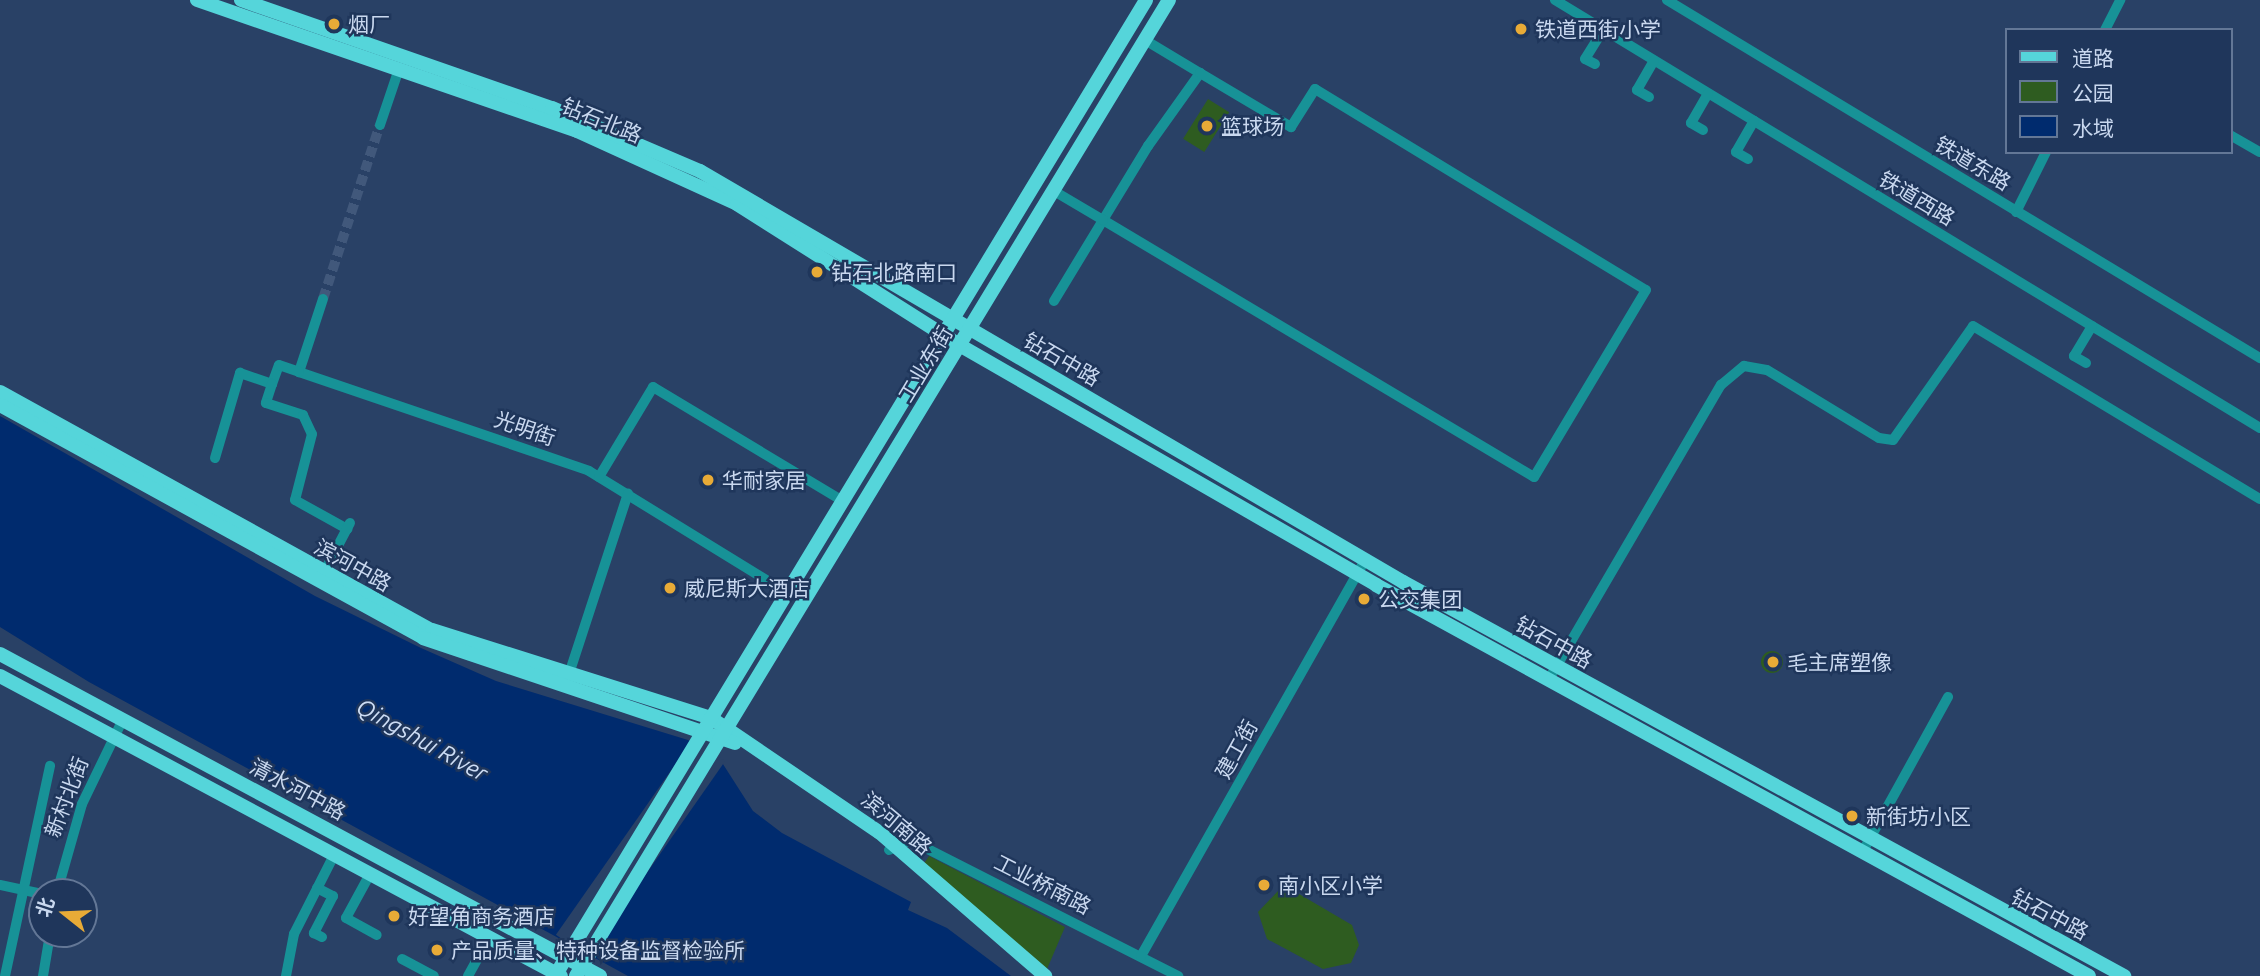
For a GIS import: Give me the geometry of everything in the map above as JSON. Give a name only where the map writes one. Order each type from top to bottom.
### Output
[{"type":"main road","name":"钻石北路","points":[[197,0],[577,131],[678,175],[737,204],[961,346]]},
{"type":"main road","name":"钻石北路","points":[[241,0],[664,154],[970,330]]},
{"type":"main road","name":"工业东街","points":[[550,973],[574,946],[1146,0]]},
{"type":"main road","name":"工业东街","points":[[581,965],[717,750],[1169,0]]},
{"type":"main road","name":"钻石中路","points":[[970,330],[1553,673]]},
{"type":"main road","name":"钻石中路","points":[[961,346],[1357,574],[1553,673],[1866,845],[2090,976]]},
{"type":"main road","name":"滨河中路","points":[[0,392],[448,649],[705,728]]},
{"type":"main road","name":"滨河中路","points":[[0,405],[321,577],[444,635],[569,674],[705,728]]},
{"type":"main road","name":"清水河中路","points":[[0,654],[581,965]]},
{"type":"main road","name":"清水河中路","points":[[0,676],[489,937],[550,973]]},
{"type":"main road","name":"滨河南路","points":[[705,728],[727,733],[891,848],[1045,976]]},
{"type":"main road","name":"钻石中路","points":[[1866,845],[2124,976]]},
{"type":"main road","name":"滨河南路","points":[[891,848],[1033,976]]},
{"type":"main road","points":[[555,951],[574,946]]},
{"type":"main road","points":[[581,965],[598,975]]},
{"type":"street","name":"铁道西路","points":[[1555,0],[2260,428]]},
{"type":"street","name":"铁道东路","points":[[1667,0],[2260,358]]},
{"type":"street","points":[[2106,28],[2120,0]]},
{"type":"street","points":[[1595,64],[1586,59],[1603,30]]},
{"type":"street","points":[[1054,191],[1534,478],[1646,290],[1315,89],[1292,127],[1145,40]]},
{"type":"street","points":[[1649,97],[1637,90],[1654,61]]},
{"type":"street","points":[[380,125],[398,69]]},
{"type":"street","points":[[1054,301],[1103,220],[1200,73]]},
{"type":"street","points":[[1703,130],[1690,123],[1708,93]]},
{"type":"street","points":[[1748,159],[1736,152],[1754,121]]},
{"type":"street","points":[[2232,136],[2260,152]]},
{"type":"street","points":[[2016,212],[2045,154]]},
{"type":"street","points":[[299,372],[323,299]]},
{"type":"street","points":[[1553,673],[1721,385],[1744,366],[1767,370],[1879,438],[1893,440],[1973,326],[2260,499]]},
{"type":"street","points":[[2086,363],[2074,356],[2092,326]]},
{"type":"street","name":"光明街","points":[[272,384],[279,365],[599,477],[787,593]]},
{"type":"street","points":[[215,458],[240,373],[272,384],[266,403],[303,415],[312,435],[295,500],[349,526],[321,577]]},
{"type":"street","points":[[599,477],[653,387],[843,501]]},
{"type":"street","points":[[569,674],[628,494]]},
{"type":"street","name":"建工街","points":[[1141,956],[1365,560]]},
{"type":"street","points":[[1866,845],[1948,697]]},
{"type":"street","name":"新村北街","points":[[61,878],[82,804],[124,719]]},
{"type":"street","points":[[5,976],[50,766]]},
{"type":"street","name":"工业桥南路","points":[[891,848],[910,840],[1178,976]]},
{"type":"street","points":[[286,976],[294,934],[334,855]]},
{"type":"street","points":[[370,874],[346,918],[377,935]]},
{"type":"street","points":[[0,885],[28,891]]},
{"type":"street","points":[[317,888],[333,896],[314,933],[323,937]]},
{"type":"street","points":[[468,976],[489,937]]},
{"type":"street","points":[[43,976],[48,948]]},
{"type":"street","points":[[402,958],[434,976]]},
{"type":"green space","name":"篮球场","points":[[1208,99],[1229,112],[1204,152],[1183,139]]},
{"type":"green space","points":[[1772,651],[1780,654],[1783,662],[1780,670],[1772,673],[1764,670],[1761,662],[1764,654]]},
{"type":"green space","points":[[929,856],[1065,927],[1047,969],[923,865]]},
{"type":"green space","points":[[1278,891],[1294,891],[1352,925],[1359,945],[1351,963],[1323,969],[1267,939],[1258,912]]},
{"type":"water","name":"Qingshui River","points":[[0,416],[315,596],[421,648],[496,681],[688,740],[721,761],[753,811],[782,833],[911,902],[908,910],[947,928],[1011,976],[628,976],[89,682],[0,627]]},
{"type":"pier","points":[[693,739],[725,761],[588,957],[556,935]]},
{"type":"tunnel","points":[[323,299],[380,125]]},
{"type":"place","name":"烟厂","points":[[334,24]]},
{"type":"place","name":"铁道西街小学","points":[[1521,29]]},
{"type":"place","name":"篮球场","points":[[1207,126]]},
{"type":"place","name":"钻石北路南口","points":[[817,272]]},
{"type":"place","name":"华耐家居","points":[[708,480]]},
{"type":"place","name":"威尼斯大酒店","points":[[670,588]]},
{"type":"place","name":"公交集团","points":[[1364,599]]},
{"type":"place","name":"毛主席塑像","points":[[1773,662]]},
{"type":"place","name":"新街坊小区","points":[[1852,816]]},
{"type":"place","name":"南小区小学","points":[[1264,885]]},
{"type":"place","name":"好望角商务酒店","points":[[394,916]]},
{"type":"place","name":"产品质量、特种设备监督检验所","points":[[437,950]]}]
